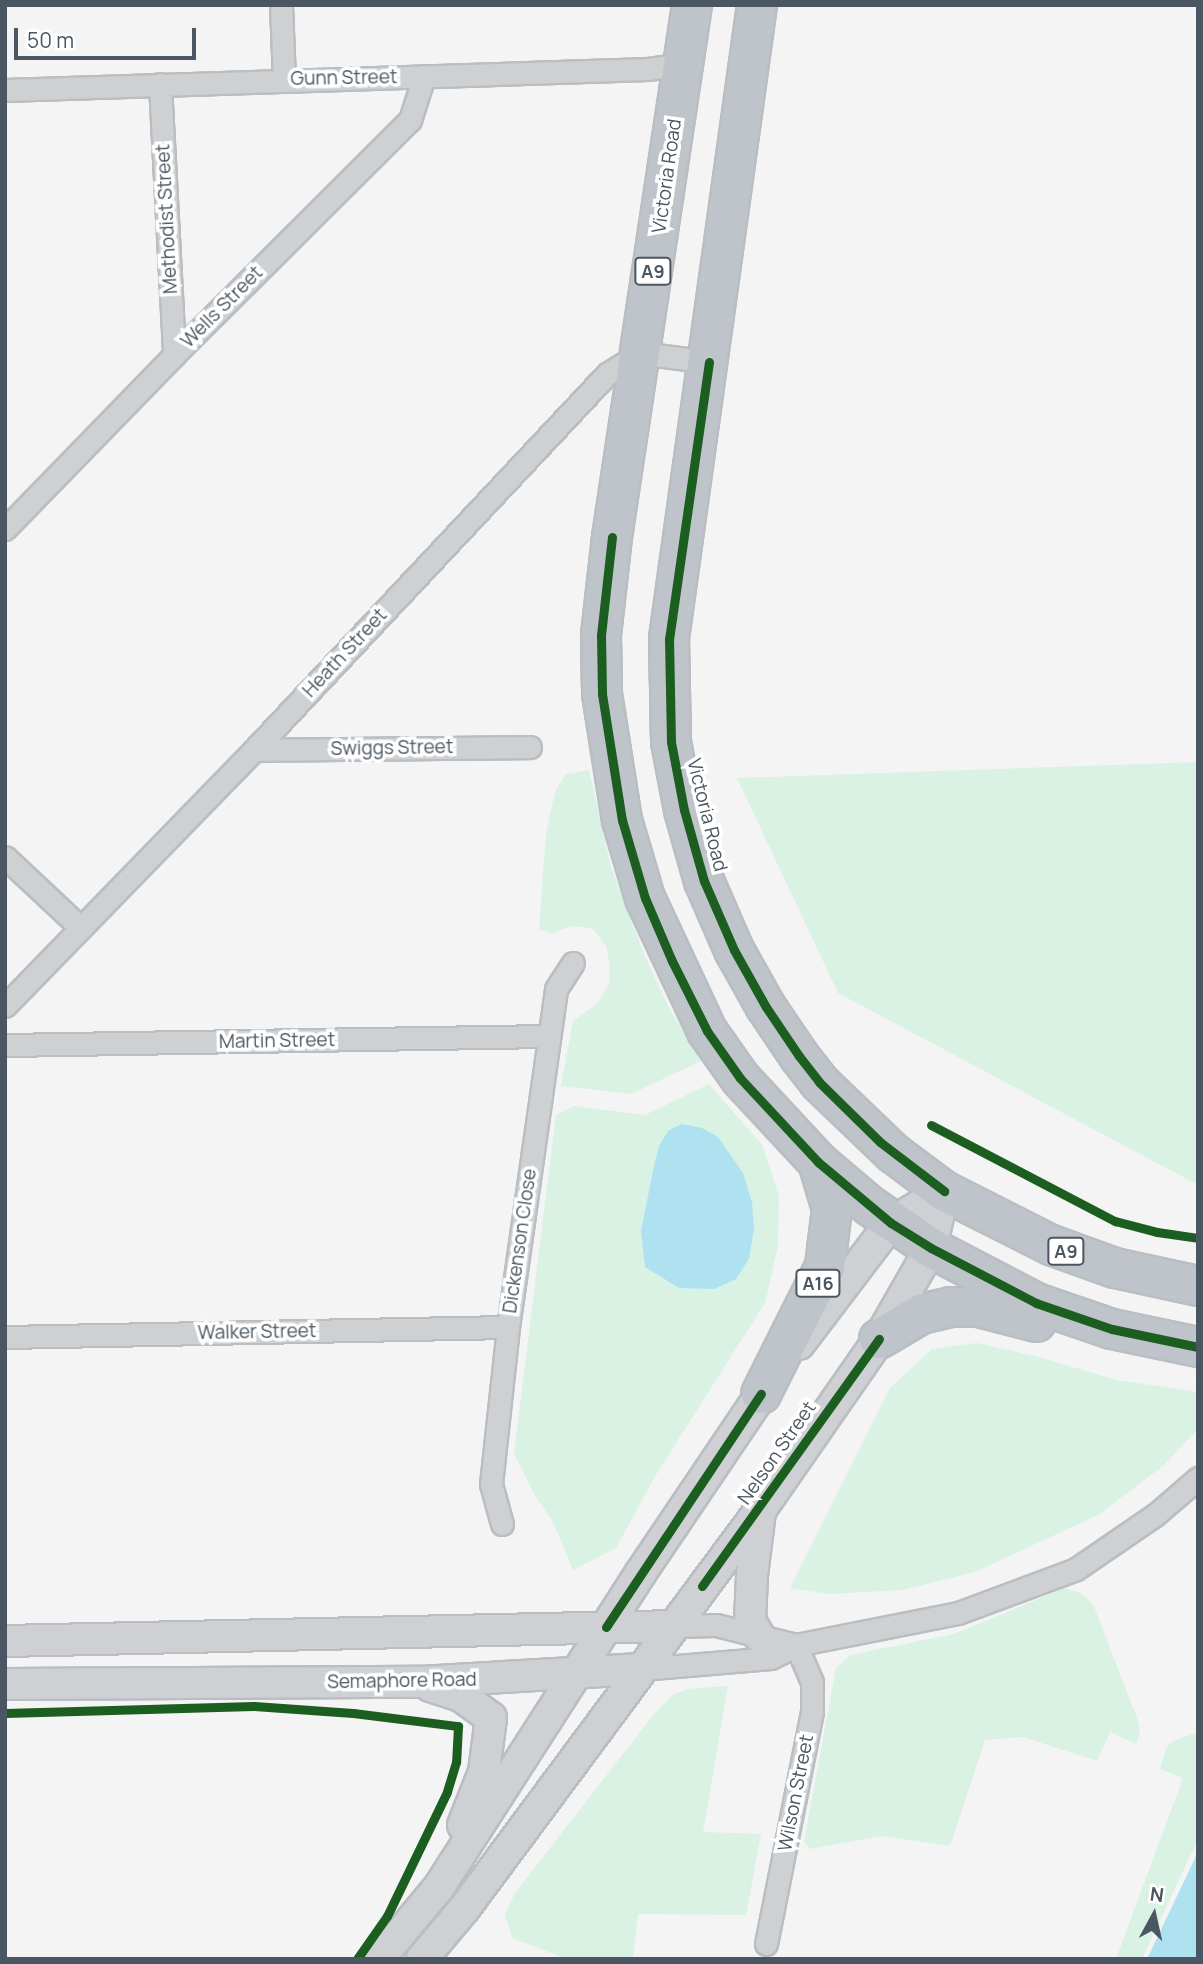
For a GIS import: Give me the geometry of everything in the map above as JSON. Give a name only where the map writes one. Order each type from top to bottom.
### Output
[{"type":"highway","name":"Victoria Road","points":[[692,5],[601,635],[601,694],[622,820],[645,898],[707,1031],[740,1079],[818,1162],[891,1223],[944,1255]]},
{"type":"highway","name":"Victoria Road","points":[[757,5],[669,638],[671,742],[684,810],[704,881],[734,950],[766,1007],[812,1074],[880,1142],[944,1191]]},
{"type":"highway","name":"A16","points":[[761,1394],[825,1266],[832,1209],[818,1162]]},
{"type":"highway","name":"A9","points":[[944,1191],[1051,1245],[1115,1268],[1198,1286]]},
{"type":"highway","name":"A9","points":[[944,1255],[1035,1303],[1112,1329],[1198,1348]]},
{"type":"highway","points":[[879,1339],[933,1310],[979,1307],[1104,1342],[1198,1361]]},
{"type":"main road","name":"A16","points":[[576,1673],[761,1394],[891,1223],[944,1191]]},
{"type":"main road","name":"Nelson Street","points":[[422,1959],[464,1909],[674,1626],[761,1508],[879,1339],[944,1255],[944,1191]]},
{"type":"main road","points":[[759,1636],[750,1621],[752,1575],[761,1508]]},
{"type":"main road","name":"Semaphore Road","points":[[5,1642],[674,1626]]},
{"type":"main road","name":"Semaphore Road","points":[[5,1684],[420,1682],[641,1670]]},
{"type":"main road","points":[[379,1959],[439,1887],[576,1673]]},
{"type":"main road","points":[[420,1682],[461,1696],[491,1718],[484,1772],[439,1887]]},
{"type":"street","points":[[281,5],[284,79]]},
{"type":"street","name":"Gunn Street","points":[[5,90],[648,69],[683,64]]},
{"type":"street","name":"Wells Street","points":[[5,529],[174,355],[410,120],[424,76]]},
{"type":"street","name":"Methodist Street","points":[[160,84],[174,355]]},
{"type":"street","points":[[641,353],[709,362]]},
{"type":"street","name":"Heath Street","points":[[5,1006],[254,750],[607,374],[641,353]]},
{"type":"street","name":"Swiggs Street","points":[[254,750],[530,747]]},
{"type":"street","points":[[5,857],[81,928]]},
{"type":"street","name":"Dickenson Close","points":[[502,1524],[491,1484],[508,1327],[556,989],[573,962]]},
{"type":"street","name":"Martin Street","points":[[5,1045],[548,1037]]},
{"type":"street","name":"Walker Street","points":[[5,1338],[508,1327]]},
{"type":"street","name":"Semaphore Road","points":[[641,1670],[771,1658],[796,1645],[958,1613],[1076,1569],[1155,1515],[1198,1478]]},
{"type":"street","name":"Semaphore Road","points":[[674,1626],[716,1625],[796,1645]]},
{"type":"street","name":"Wilson Street","points":[[766,1944],[812,1712],[811,1682],[796,1645]]},
{"type":"green space","points":[[1198,762],[1198,1185],[838,993],[737,778]]},
{"type":"green space","points":[[589,770],[611,867],[644,954],[669,1008],[701,1061],[631,1094],[561,1086],[573,1021],[597,1004],[609,984],[610,966],[606,946],[592,928],[571,926],[552,934],[539,929],[546,833],[555,792],[566,774]]},
{"type":"green space","points":[[709,1084],[763,1146],[779,1197],[778,1246],[765,1303],[657,1473],[616,1548],[573,1570],[553,1522],[534,1494],[514,1453],[556,1115],[574,1106],[645,1115]]},
{"type":"green space","points":[[977,1343],[1035,1356],[1117,1380],[1198,1392],[1198,1429],[1164,1465],[1098,1515],[975,1572],[903,1590],[829,1594],[790,1588],[890,1388],[932,1349]]},
{"type":"green space","points":[[1065,1588],[1081,1593],[1093,1604],[1137,1718],[1140,1730],[1136,1744],[1110,1732],[1097,1761],[1023,1737],[985,1740],[950,1846],[881,1836],[810,1849],[804,1842],[836,1668],[850,1655],[954,1634]]},
{"type":"green space","points":[[728,1686],[703,1832],[761,1834],[746,1915],[638,1914],[633,1959],[567,1959],[512,1938],[505,1915],[515,1893],[654,1714],[674,1694],[688,1689]]},
{"type":"green space","points":[[1198,1734],[1198,1839],[1142,1959],[1116,1959],[1183,1778],[1160,1769],[1167,1747],[1173,1741]]},
{"type":"water","points":[[682,1124],[702,1128],[718,1137],[743,1173],[752,1202],[754,1229],[749,1259],[736,1279],[714,1289],[679,1288],[645,1267],[641,1231],[655,1161],[660,1144],[669,1130]]},
{"type":"water","points":[[1198,1852],[1198,1959],[1147,1959]]},
{"type":"cycle path","points":[[709,362],[669,638],[671,742],[684,810],[704,881],[734,950],[766,1007],[819,1082],[880,1142],[944,1191]]},
{"type":"cycle path","points":[[612,537],[601,635],[602,694],[622,820],[645,898],[672,961],[707,1031],[740,1078],[818,1162],[891,1223],[931,1248],[1036,1303],[1112,1329],[1198,1347]]},
{"type":"cycle path","points":[[931,1125],[1115,1221],[1157,1232],[1198,1238]]},
{"type":"cycle path","points":[[702,1586],[879,1339]]},
{"type":"cycle path","points":[[606,1627],[761,1394]]},
{"type":"cycle path","points":[[5,1713],[254,1706],[353,1713],[458,1726],[456,1762],[447,1792],[387,1916],[357,1959]]}]
